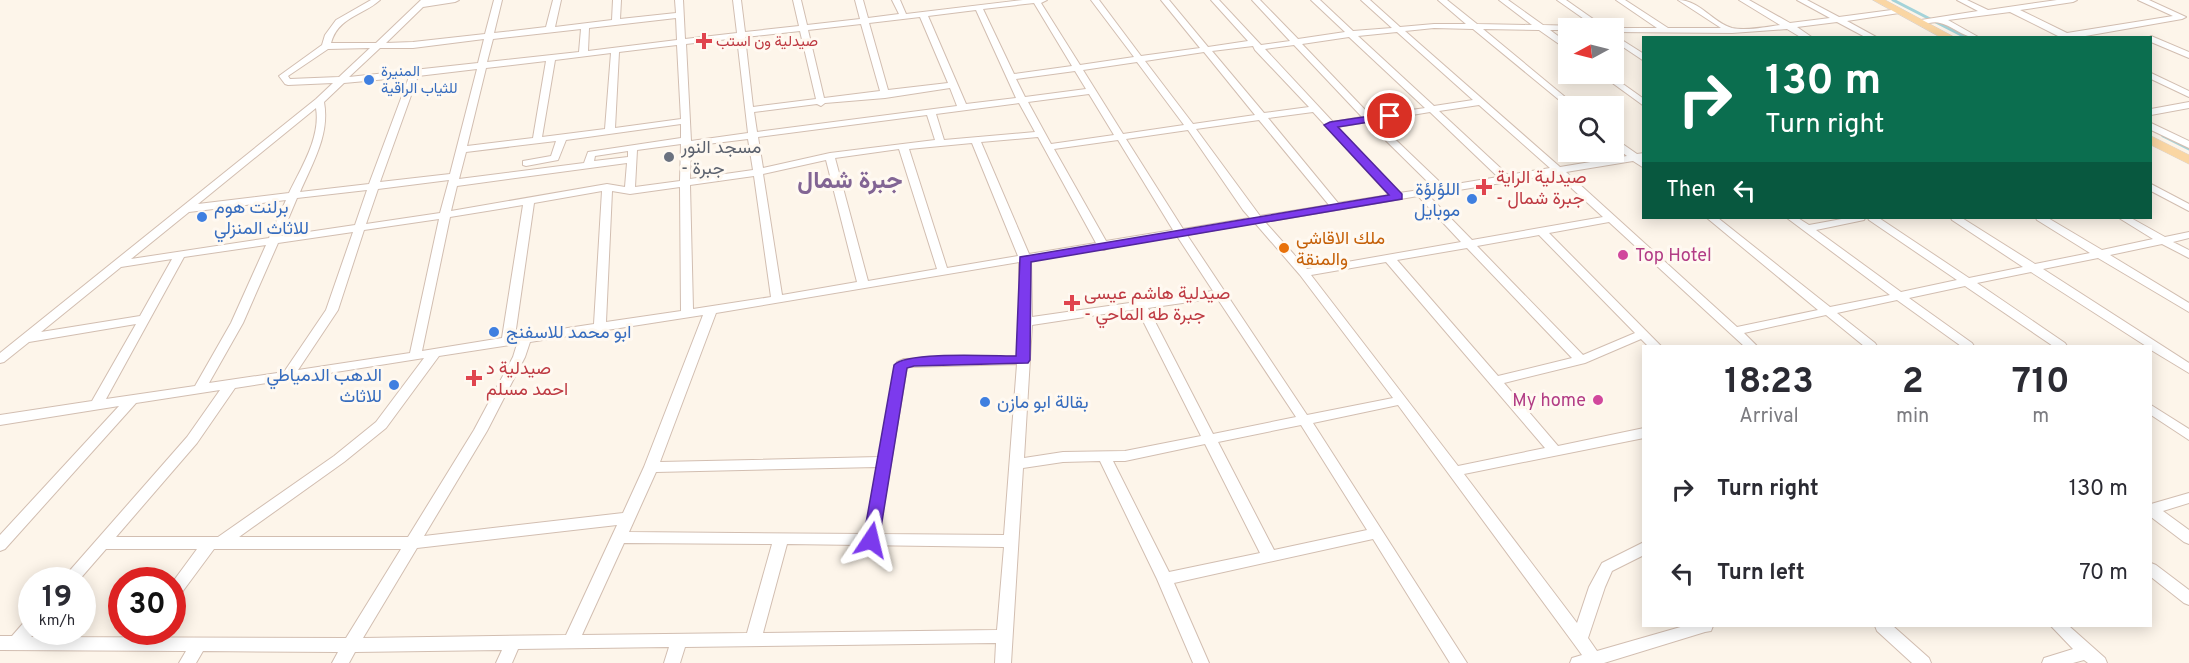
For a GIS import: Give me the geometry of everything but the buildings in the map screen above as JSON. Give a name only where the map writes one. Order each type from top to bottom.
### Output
[{"type":"main road","points":[[1878,0],[1947,36]]},
{"type":"main road","points":[[2152,140],[2188,154]]},
{"type":"street","points":[[326,46],[336,23],[346,15],[375,0]]},
{"type":"street","points":[[0,359],[343,80],[424,2],[455,0]]},
{"type":"street","points":[[415,357],[445,215],[498,0]]},
{"type":"street","points":[[550,30],[557,0]]},
{"type":"street","points":[[616,23],[617,0]]},
{"type":"street","points":[[679,0],[686,121],[687,313]]},
{"type":"street","points":[[737,0],[749,110],[777,299]]},
{"type":"street","points":[[797,0],[821,103]]},
{"type":"street","points":[[859,0],[885,94]]},
{"type":"street","points":[[896,0],[904,17]]},
{"type":"street","points":[[679,15],[413,45],[326,46],[283,76],[288,82],[414,74],[904,17],[994,3],[1043,0]]},
{"type":"street","points":[[1095,0],[1191,128],[1247,208],[1260,220],[1304,273],[1456,471],[1580,639],[1589,662],[1702,627]]},
{"type":"street","points":[[1165,0],[1336,207]]},
{"type":"street","points":[[1215,0],[1397,197]]},
{"type":"street","points":[[1256,0],[1369,119],[1441,189]]},
{"type":"street","points":[[1315,0],[1506,179]]},
{"type":"street","points":[[1365,0],[1558,170],[1750,345]]},
{"type":"street","points":[[1442,0],[1560,96]]},
{"type":"street","points":[[1503,0],[1558,40]]},
{"type":"street","points":[[1561,0],[1587,18]]},
{"type":"street","points":[[1620,0],[1674,36]]},
{"type":"street","points":[[1682,0],[1740,36]]},
{"type":"street","points":[[1743,0],[1806,36]]},
{"type":"street","points":[[1801,0],[1870,36]]},
{"type":"street","points":[[1961,0],[1986,12]]},
{"type":"street","points":[[2018,0],[2032,6]]},
{"type":"street","points":[[1921,22],[2073,0]]},
{"type":"street","points":[[2142,0],[2185,19]]},
{"type":"street","points":[[1036,1],[1180,233],[1305,421],[1459,663]]},
{"type":"street","points":[[978,7],[1022,100],[1104,247]]},
{"type":"street","points":[[2010,9],[2066,36]]},
{"type":"street","points":[[1624,30],[1733,31],[1791,27],[1899,11]]},
{"type":"street","points":[[923,14],[963,108]]},
{"type":"street","points":[[1939,19],[1972,36]]},
{"type":"street","points":[[2073,36],[2122,26],[2185,19]]},
{"type":"street","points":[[583,55],[585,26]]},
{"type":"street","points":[[1011,77],[1205,50],[1296,43],[1397,29],[1474,26],[1558,28]]},
{"type":"street","points":[[2122,26],[2145,36]]},
{"type":"street","points":[[2152,39],[2189,55]]},
{"type":"street","points":[[1624,44],[1642,57]]},
{"type":"street","points":[[610,132],[615,51]]},
{"type":"street","points":[[537,140],[551,59]]},
{"type":"street","points":[[287,376],[332,310],[414,74]]},
{"type":"street","points":[[2152,76],[2189,94]]},
{"type":"street","points":[[1618,84],[1642,102]]},
{"type":"street","points":[[749,110],[954,85]]},
{"type":"street","points":[[185,209],[589,164],[686,142],[1090,91]]},
{"type":"street","points":[[200,388],[237,323],[316,142],[322,118],[319,100]]},
{"type":"street","points":[[842,100],[847,123]]},
{"type":"street","points":[[1330,125],[1479,102]]},
{"type":"street","points":[[2152,112],[2189,105]]},
{"type":"street","points":[[1049,147],[1314,109]]},
{"type":"street","points":[[931,112],[941,144]]},
{"type":"street","points":[[462,149],[686,121]]},
{"type":"street","points":[[2152,127],[2188,154]]},
{"type":"street","points":[[117,264],[445,215],[607,187],[630,191],[759,172],[830,156],[903,146],[1042,134]]},
{"type":"street","points":[[526,163],[555,158],[562,137]]},
{"type":"street","points":[[976,141],[1025,259],[1026,321],[1003,663]]},
{"type":"street","points":[[903,146],[943,272]]},
{"type":"street","points":[[1624,147],[1639,157]]},
{"type":"street","points":[[630,191],[633,154]]},
{"type":"street","points":[[830,156],[863,285]]},
{"type":"street","points":[[0,420],[600,328],[1104,247],[1639,157]]},
{"type":"street","points":[[600,328],[607,187]]},
{"type":"street","points":[[2152,189],[2189,208]]},
{"type":"street","points":[[1420,193],[1581,360]]},
{"type":"street","points":[[508,342],[529,199]]},
{"type":"street","points":[[1304,273],[1611,219]]},
{"type":"street","points":[[1713,219],[1870,345]]},
{"type":"street","points":[[1793,219],[1967,345]]},
{"type":"street","points":[[1807,229],[1855,219]]},
{"type":"street","points":[[1874,219],[2060,345]]},
{"type":"street","points":[[1958,219],[2189,369]]},
{"type":"street","points":[[2043,219],[2189,308]]},
{"type":"street","points":[[2126,219],[2189,255]]},
{"type":"street","points":[[1541,231],[1654,345]]},
{"type":"street","points":[[1734,331],[2033,267],[2103,255],[2189,235]]},
{"type":"street","points":[[96,406],[180,255]]},
{"type":"street","points":[[1390,259],[1555,451]]},
{"type":"street","points":[[1026,321],[1219,294]]},
{"type":"street","points":[[1141,306],[1269,555]]},
{"type":"street","points":[[572,640],[651,467],[711,310]]},
{"type":"street","points":[[25,338],[145,319]]},
{"type":"street","points":[[1494,381],[1581,360],[1642,334]]},
{"type":"street","points":[[340,663],[480,431],[519,357],[524,339]]},
{"type":"street","points":[[186,578],[215,543],[339,459],[381,425],[434,354]]},
{"type":"street","points":[[871,540],[901,365],[903,363],[1023,360]]},
{"type":"street","points":[[81,567],[192,440],[232,383]]},
{"type":"street","points":[[0,545],[132,400]]},
{"type":"street","points":[[1015,464],[1064,457],[1125,456],[1402,400]]},
{"type":"street","points":[[2152,410],[2189,435]]},
{"type":"street","points":[[1456,471],[1642,433]]},
{"type":"street","points":[[1104,456],[1165,579],[1201,663]]},
{"type":"street","points":[[651,467],[885,462]]},
{"type":"street","points":[[2152,509],[2189,498]]},
{"type":"street","points":[[2152,510],[2189,538]]},
{"type":"street","points":[[102,543],[414,543],[629,518]]},
{"type":"street","points":[[1165,579],[1377,533]]},
{"type":"street","points":[[621,537],[1010,541]]},
{"type":"street","points":[[753,639],[782,540]]},
{"type":"street","points":[[1580,639],[1597,587],[1607,567],[1642,549]]},
{"type":"street","points":[[2152,570],[2189,599]]},
{"type":"street","points":[[1884,627],[1923,663]]},
{"type":"street","points":[[2059,627],[2093,658]]},
{"type":"street","points":[[186,643],[350,645],[572,640],[1005,636]]},
{"type":"street","points":[[8,643],[108,639]]},
{"type":"street","points":[[672,663],[680,639]]},
{"type":"street","points":[[504,663],[513,642]]},
{"type":"street","points":[[187,663],[199,645]]},
{"type":"street","points":[[2050,663],[2093,658]]},
{"type":"waterway","points":[[1893,0],[1963,36]]},
{"type":"waterway","points":[[2163,136],[2189,149]]},
{"type":"place","name":"صيدلية ون استب","points":[[704,41]]},
{"type":"place","name":"المنيرة للثياب الراقية","points":[[369,80]]},
{"type":"place","name":"مسجد النور - جبرة","points":[[669,157]]},
{"type":"place","name":"صيدلية الراية - جبرة شمال","points":[[1484,187]]},
{"type":"place","name":"اللؤلؤة موبايل","points":[[1472,199]]},
{"type":"place","name":"برلنت هوم للاثاث المنزلي","points":[[202,217]]},
{"type":"place","name":"ملك الاقاشي والمنقة","points":[[1284,248]]},
{"type":"place","name":"Top Hotel","points":[[1623,255]]},
{"type":"place","name":"صيدلية هاشم عيسى - جبرة طه الماحي","points":[[1072,303]]},
{"type":"place","name":"ابو محمد للاسفنج","points":[[494,332]]},
{"type":"place","name":"صيدلية د احمد مسلم","points":[[474,378]]},
{"type":"place","name":"الدهب الدمياطي للاثاث","points":[[394,385]]},
{"type":"place","name":"My home","points":[[1598,400]]},
{"type":"place","name":"بقالة ابو مازن","points":[[985,402]]},
{"type":"district","name":"جبرة شمال","points":[[850,180]]},
{"type":"route","points":[[871,540],[901,365],[913,361],[1023,360],[1026,321],[1025,259],[1397,197],[1330,125],[1390,116]]}]
